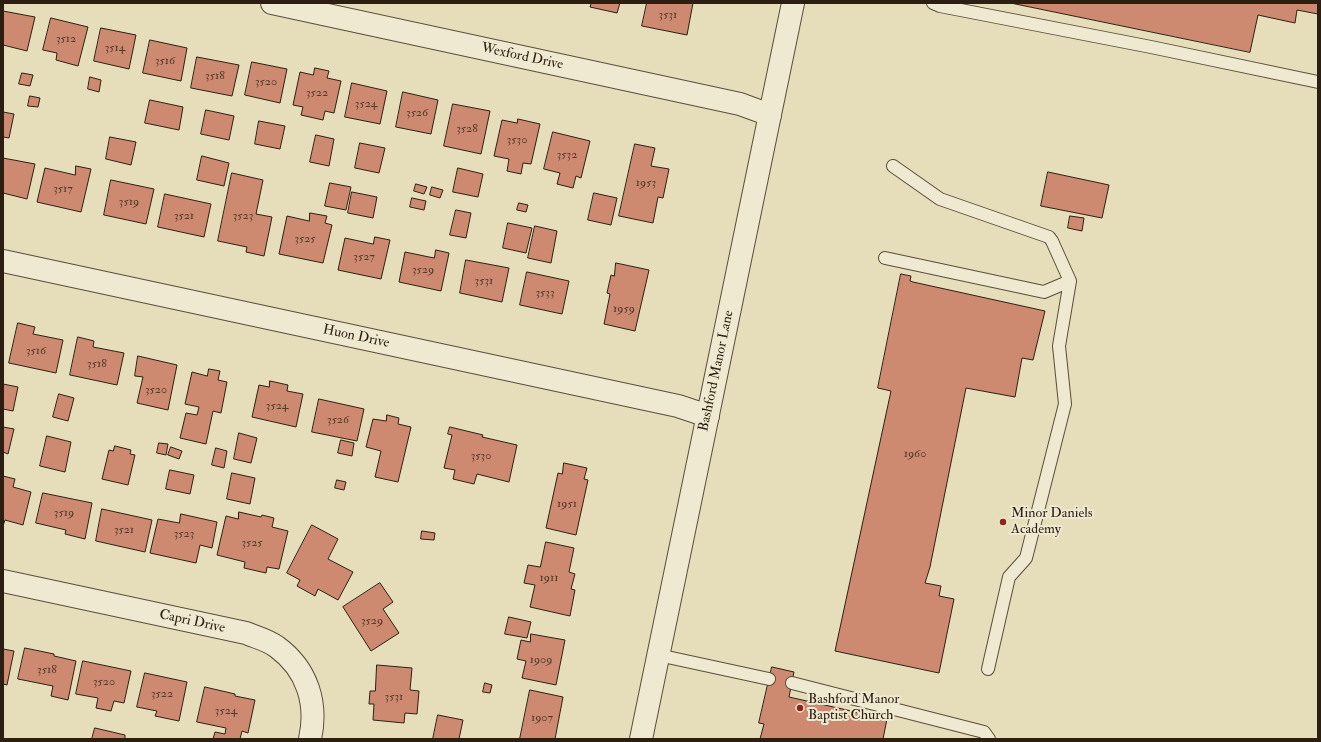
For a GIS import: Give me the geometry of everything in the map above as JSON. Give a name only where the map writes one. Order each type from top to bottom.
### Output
[{"type":"street","name":"Wexford Drive","points":[[272,3],[740,104],[770,115]]},
{"type":"street","name":"Bashford Manor Lane","points":[[641,739],[793,3]]},
{"type":"street","name":"Huon Drive","points":[[3,261],[678,406],[708,416]]},
{"type":"street","name":"Capri Drive","points":[[3,581],[246,633],[276,646],[294,663],[304,676],[310,690],[314,716],[310,739]]},
{"type":"lane","points":[[933,3],[940,6],[1151,47],[1318,82]]},
{"type":"lane","points":[[893,166],[940,199],[1049,237],[1070,281],[1059,346],[1065,404],[1026,558],[1010,577],[988,669]]},
{"type":"lane","points":[[885,258],[1044,292],[1070,281]]},
{"type":"lane","points":[[658,655],[770,679]]},
{"type":"lane","points":[[792,683],[985,737]]},
{"type":"building","points":[[589,3],[620,3],[617,13],[590,7],[591,4]]},
{"type":"building","points":[[647,3],[693,3],[687,35],[642,26]]},
{"type":"building","points":[[1011,3],[1318,3],[1318,14],[1297,10],[1295,23],[1258,15],[1250,52]]},
{"type":"building","points":[[3,11],[35,17],[27,51],[3,45]]},
{"type":"building","points":[[51,18],[88,27],[78,66],[56,60],[57,53],[43,50]]},
{"type":"building","points":[[101,28],[136,35],[129,69],[94,61]]},
{"type":"building","points":[[150,40],[187,48],[181,81],[143,73]]},
{"type":"building","points":[[197,57],[239,65],[232,96],[191,88]]},
{"type":"building","points":[[252,62],[287,69],[280,103],[245,95]]},
{"type":"building","points":[[315,68],[329,71],[327,78],[341,81],[334,113],[325,111],[323,120],[301,115],[303,107],[293,105],[300,72],[313,75]]},
{"type":"building","points":[[22,73],[33,75],[30,86],[19,84]]},
{"type":"building","points":[[90,77],[101,80],[99,92],[88,89]]},
{"type":"building","points":[[352,83],[387,91],[380,124],[345,117]]},
{"type":"building","points":[[403,92],[438,100],[431,134],[396,127]]},
{"type":"building","points":[[30,96],[40,98],[38,107],[28,106]]},
{"type":"building","points":[[150,100],[183,107],[179,130],[145,123]]},
{"type":"building","points":[[453,104],[490,111],[481,154],[444,146]]},
{"type":"building","points":[[206,110],[234,116],[229,140],[201,134]]},
{"type":"building","points":[[3,112],[14,114],[9,138],[3,137]]},
{"type":"building","points":[[518,119],[540,124],[531,164],[523,163],[521,174],[507,171],[509,159],[494,156],[502,120],[517,123]]},
{"type":"building","points":[[259,121],[285,126],[280,149],[255,144]]},
{"type":"building","points":[[553,132],[590,141],[581,178],[576,176],[573,188],[557,184],[560,173],[544,169]]},
{"type":"building","points":[[316,135],[334,139],[329,166],[310,162]]},
{"type":"building","points":[[110,137],[136,142],[131,165],[106,159]]},
{"type":"building","points":[[360,143],[385,148],[379,173],[355,168]]},
{"type":"building","points":[[635,144],[655,148],[651,166],[669,169],[663,198],[658,197],[653,223],[619,216]]},
{"type":"building","points":[[202,156],[229,163],[224,186],[197,180]]},
{"type":"building","points":[[3,158],[35,164],[27,199],[3,193]]},
{"type":"building","points":[[76,166],[91,169],[81,212],[37,202],[45,168],[75,175]]},
{"type":"building","points":[[458,168],[483,174],[478,197],[453,192]]},
{"type":"building","points":[[1048,172],[1109,185],[1102,218],[1041,206]]},
{"type":"building","points":[[232,173],[263,180],[256,214],[272,217],[264,256],[246,252],[247,247],[218,241]]},
{"type":"building","points":[[111,180],[154,189],[146,224],[104,215]]},
{"type":"building","points":[[330,183],[351,187],[346,210],[325,206]]},
{"type":"building","points":[[416,184],[427,187],[424,194],[414,191]]},
{"type":"building","points":[[432,187],[443,190],[440,198],[430,195]]},
{"type":"building","points":[[352,192],[377,197],[373,218],[348,213]]},
{"type":"building","points":[[594,193],[617,198],[611,225],[588,220]]},
{"type":"building","points":[[165,194],[211,204],[204,237],[158,227]]},
{"type":"building","points":[[412,198],[426,201],[424,210],[410,207]]},
{"type":"building","points":[[519,203],[528,205],[526,212],[517,210]]},
{"type":"building","points":[[456,210],[471,213],[466,238],[450,235]]},
{"type":"building","points":[[310,213],[327,216],[325,223],[332,225],[323,263],[279,254],[287,216],[309,221]]},
{"type":"building","points":[[1070,216],[1084,218],[1082,231],[1068,228]]},
{"type":"building","points":[[508,223],[532,228],[526,253],[503,248]]},
{"type":"building","points":[[535,226],[557,231],[551,263],[528,258]]},
{"type":"building","points":[[375,237],[390,240],[381,279],[338,270],[345,238],[373,244]]},
{"type":"building","points":[[436,250],[449,253],[441,291],[399,282],[405,252],[434,258]]},
{"type":"building","points":[[466,260],[509,268],[502,302],[460,293]]},
{"type":"building","points":[[616,263],[649,270],[635,331],[604,324],[610,294],[607,293],[611,275],[614,276]]},
{"type":"building","points":[[527,272],[569,281],[562,314],[520,305]]},
{"type":"building","points":[[901,274],[911,276],[910,281],[913,282],[1045,311],[1033,360],[1022,358],[1015,397],[966,388],[930,567],[925,583],[941,586],[939,596],[954,599],[939,673],[835,651],[891,391],[878,388]]},
{"type":"building","points":[[18,323],[35,327],[33,334],[63,340],[56,373],[9,363]]},
{"type":"building","points":[[78,337],[94,341],[93,347],[124,353],[117,385],[70,375]]},
{"type":"building","points":[[138,356],[177,365],[168,410],[137,403],[143,377],[135,376]]},
{"type":"building","points":[[209,369],[220,371],[218,380],[227,382],[221,413],[213,411],[206,444],[180,438],[186,413],[197,415],[199,407],[185,404],[192,372],[207,376]]},
{"type":"building","points":[[270,381],[288,385],[287,391],[303,394],[296,427],[252,417],[259,385],[269,387]]},
{"type":"building","points":[[3,384],[18,387],[13,411],[3,409]]},
{"type":"building","points":[[59,394],[74,398],[68,421],[53,417]]},
{"type":"building","points":[[319,399],[364,409],[357,441],[312,432]]},
{"type":"building","points":[[387,415],[399,418],[398,424],[411,427],[398,482],[375,477],[381,451],[366,447],[373,419],[386,421]]},
{"type":"building","points":[[3,427],[14,429],[8,454],[3,452]]},
{"type":"building","points":[[450,427],[483,435],[482,437],[517,445],[509,482],[477,474],[474,484],[453,479],[455,470],[444,468],[452,435],[448,434]]},
{"type":"building","points":[[239,433],[257,438],[251,463],[234,459]]},
{"type":"building","points":[[47,436],[71,442],[65,472],[40,466]]},
{"type":"building","points":[[341,440],[354,443],[352,456],[338,453]]},
{"type":"building","points":[[159,443],[168,444],[166,455],[157,453]]},
{"type":"building","points":[[115,446],[131,450],[130,454],[135,455],[128,485],[102,479],[109,450],[113,451]]},
{"type":"building","points":[[171,447],[182,451],[179,459],[168,455]]},
{"type":"building","points":[[216,448],[227,451],[224,468],[212,465]]},
{"type":"building","points":[[564,463],[587,468],[584,479],[588,480],[576,535],[546,528],[558,473],[562,474]]},
{"type":"building","points":[[170,470],[194,475],[190,494],[166,489]]},
{"type":"building","points":[[232,473],[255,478],[250,504],[227,499]]},
{"type":"building","points":[[3,476],[15,479],[13,487],[31,492],[23,525],[5,520],[3,526]]},
{"type":"building","points":[[337,480],[346,482],[344,490],[335,488]]},
{"type":"building","points":[[43,493],[92,503],[85,539],[65,534],[66,530],[36,523]]},
{"type":"building","points":[[102,509],[152,520],[145,552],[96,541]]},
{"type":"building","points":[[239,512],[261,517],[262,515],[274,518],[272,527],[288,531],[279,569],[267,567],[266,573],[244,568],[245,562],[217,555],[226,516],[238,519]]},
{"type":"building","points":[[181,514],[217,522],[212,548],[200,545],[196,563],[150,553],[158,519],[179,523]]},
{"type":"building","points":[[312,525],[338,539],[328,559],[353,572],[338,600],[318,589],[315,596],[297,586],[300,580],[287,573]]},
{"type":"building","points":[[422,531],[435,533],[434,540],[421,539]]},
{"type":"building","points":[[546,542],[574,548],[569,572],[575,574],[571,589],[575,590],[570,616],[530,607],[535,585],[524,583],[528,565],[540,567]]},
{"type":"building","points":[[380,583],[393,602],[383,609],[399,633],[371,651],[343,607]]},
{"type":"building","points":[[509,617],[531,622],[527,638],[505,634]]},
{"type":"building","points":[[531,634],[565,640],[556,685],[522,678],[526,661],[517,659],[521,640],[530,642]]},
{"type":"building","points":[[25,648],[54,654],[54,656],[76,661],[68,700],[51,696],[53,686],[18,679]]},
{"type":"building","points":[[3,649],[14,651],[7,685],[3,684]]},
{"type":"building","points":[[83,661],[131,671],[124,703],[114,701],[111,711],[96,708],[98,698],[76,694]]},
{"type":"building","points":[[377,665],[412,668],[410,690],[419,691],[417,714],[405,713],[404,723],[373,720],[374,704],[369,704],[370,691],[375,691]]},
{"type":"building","name":"Bashford Manor Baptist Church","points":[[772,667],[794,672],[789,697],[887,719],[883,739],[760,739],[764,724],[759,723]]},
{"type":"building","points":[[145,673],[187,682],[179,721],[155,716],[157,711],[137,707]]},
{"type":"building","points":[[485,683],[492,685],[490,693],[483,692]]},
{"type":"building","points":[[205,687],[255,700],[248,733],[242,731],[240,739],[213,739],[215,732],[225,734],[226,728],[197,722]]},
{"type":"building","points":[[530,690],[563,697],[555,739],[520,739]]},
{"type":"building","points":[[438,715],[463,720],[459,739],[433,739]]},
{"type":"building","points":[[95,728],[125,735],[125,739],[92,739]]},
{"type":"place","name":"Minor Daniels Academy","points":[[1003,522]]},
{"type":"place","name":"Bashford Manor Baptist Church","points":[[800,708]]}]
